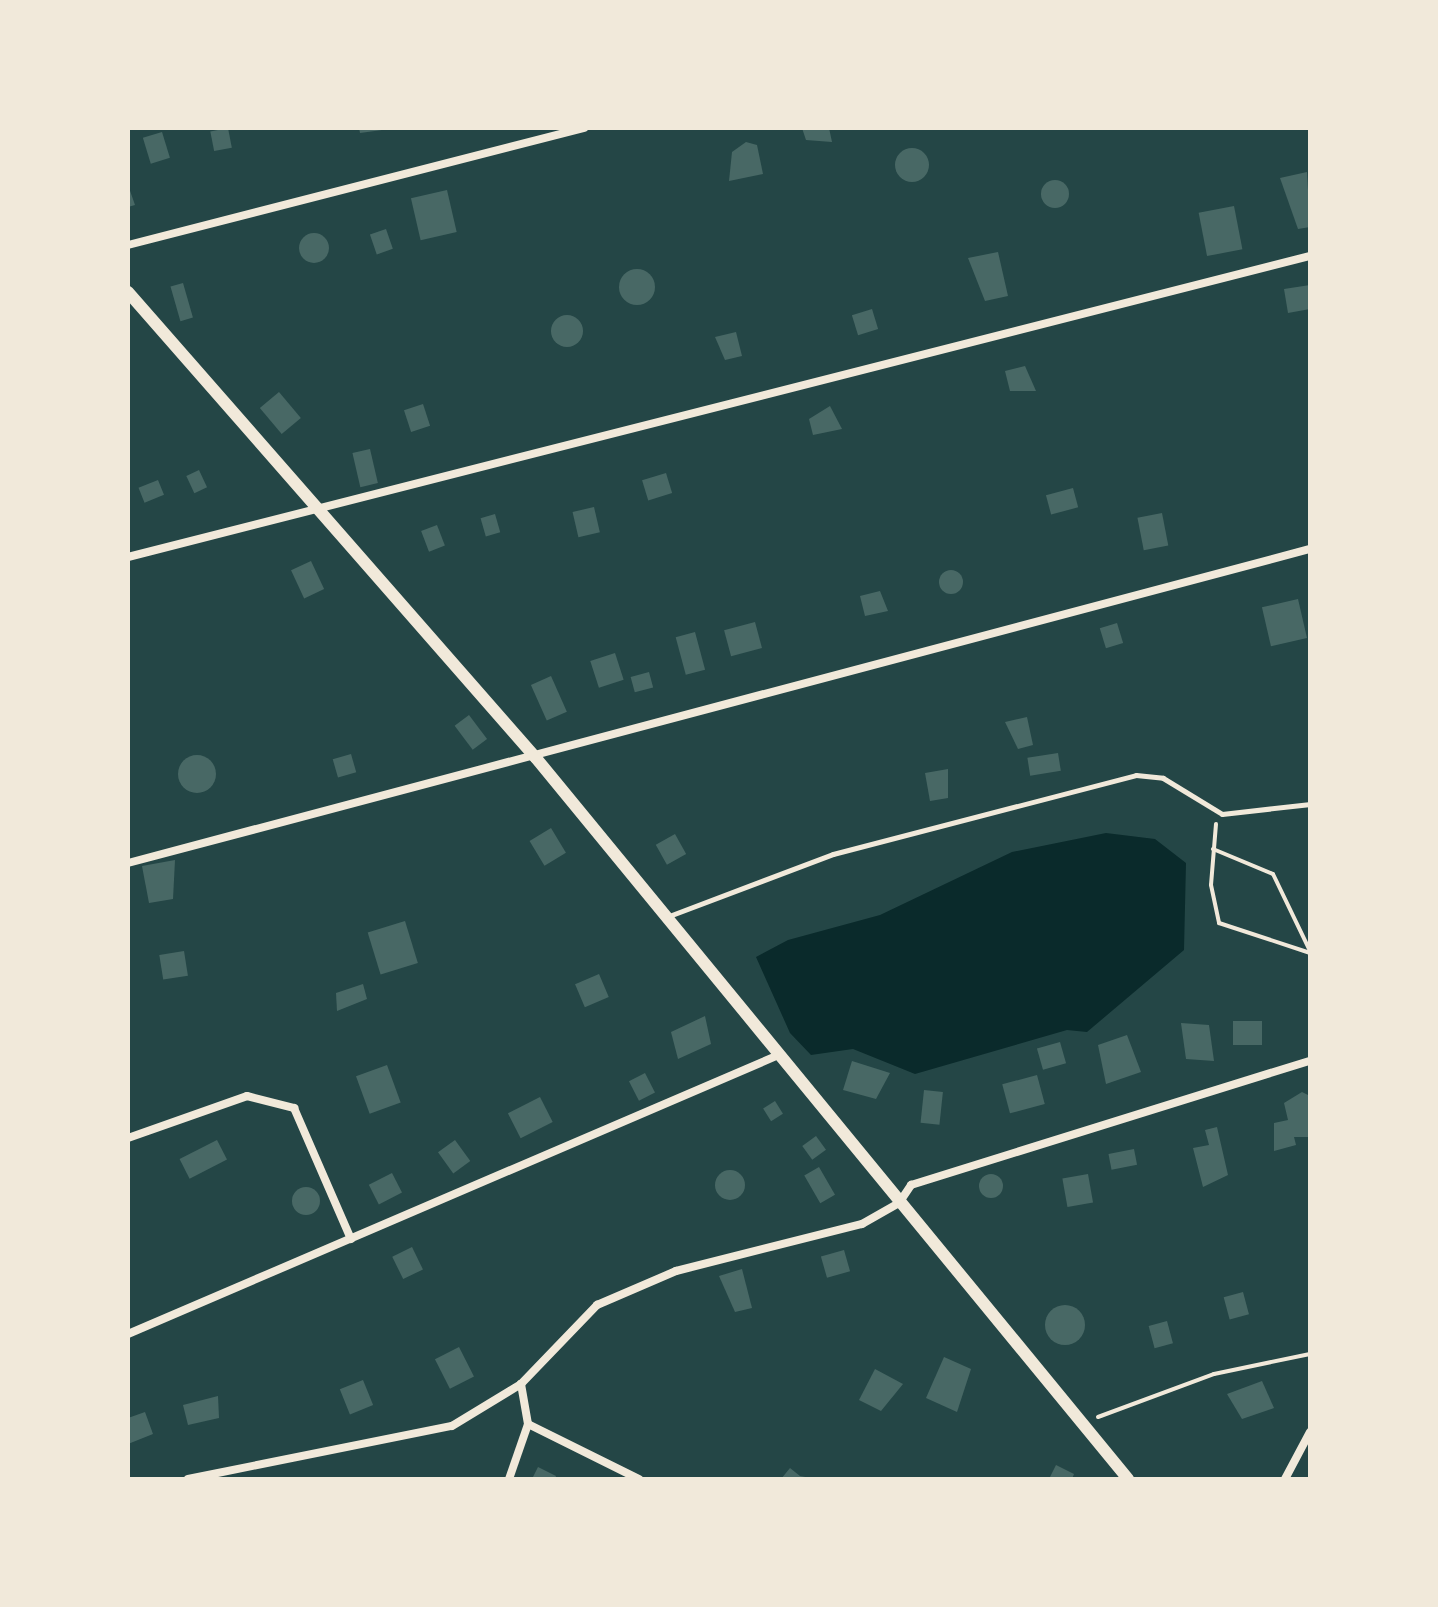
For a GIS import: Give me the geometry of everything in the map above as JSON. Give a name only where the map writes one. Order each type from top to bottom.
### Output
[{"type":"street","points":[[128,245],[584,128]]},
{"type":"street","points":[[128,557],[1310,256]]},
{"type":"street","points":[[128,292],[313,509],[536,758],[1128,1479]]},
{"type":"street","points":[[128,863],[536,758],[1310,549]]},
{"type":"street","points":[[128,1334],[781,1054]]},
{"type":"street","points":[[188,1479],[452,1426],[521,1384],[597,1305],[676,1271],[862,1224],[899,1203],[911,1185],[1310,1061]]},
{"type":"street","points":[[128,1138],[247,1096],[294,1108],[351,1239]]},
{"type":"street","points":[[509,1479],[528,1424],[521,1384]]},
{"type":"street","points":[[528,1424],[639,1479]]},
{"type":"street","points":[[1285,1479],[1310,1432]]},
{"type":"lane","points":[[667,917],[833,854],[1123,777],[1163,778],[1222,814],[1310,804]]},
{"type":"path","points":[[1222,814],[1213,849],[1211,885],[1222,928],[1310,952]]},
{"type":"path","points":[[1213,849],[1273,874],[1310,952]]},
{"type":"path","points":[[1081,1423],[1214,1374],[1310,1354]]},
{"type":"shaded area","points":[[128,128],[1310,128],[1310,1479],[128,1479]]},
{"type":"shaded area","points":[[1106,833],[1155,839],[1186,863],[1184,950],[1087,1032],[1067,1030],[915,1074],[853,1049],[811,1055],[790,1033],[756,957],[788,940],[880,915],[1012,852]]},
{"type":"building","points":[[228,128],[232,148],[214,151],[210,131]]},
{"type":"building","points":[[359,128],[382,128],[382,130],[360,133]]},
{"type":"building","points":[[802,128],[829,128],[832,142],[806,140]]},
{"type":"building","points":[[162,132],[170,158],[151,164],[143,138]]},
{"type":"building","points":[[746,142],[757,145],[763,174],[729,181],[732,152]]},
{"type":"building","points":[[912,148],[924,153],[929,165],[924,177],[912,182],[900,177],[895,165],[900,153]]},
{"type":"building","points":[[1307,172],[1310,227],[1298,229],[1280,178]]},
{"type":"building","points":[[1055,180],[1065,184],[1069,194],[1065,204],[1055,208],[1045,204],[1041,194],[1045,184]]},
{"type":"building","points":[[128,185],[135,205],[128,207]]},
{"type":"building","points":[[447,190],[457,232],[421,240],[411,198]]},
{"type":"building","points":[[1234,206],[1242,249],[1207,256],[1199,213]]},
{"type":"building","points":[[386,229],[393,249],[377,254],[370,235]]},
{"type":"building","points":[[314,233],[325,237],[329,248],[325,259],[314,263],[303,259],[299,248],[303,237]]},
{"type":"building","points":[[998,252],[1008,296],[985,301],[968,258]]},
{"type":"building","points":[[637,269],[650,274],[655,287],[650,300],[637,305],[624,300],[619,287],[624,274]]},
{"type":"building","points":[[183,283],[193,318],[180,321],[171,287]]},
{"type":"building","points":[[1310,285],[1310,309],[1288,313],[1284,289]]},
{"type":"building","points":[[872,309],[878,329],[858,335],[852,315]]},
{"type":"building","points":[[567,315],[578,320],[583,331],[578,342],[567,347],[556,342],[551,331],[556,320]]},
{"type":"building","points":[[736,332],[742,356],[725,360],[715,337]]},
{"type":"building","points":[[1025,366],[1036,391],[1010,391],[1005,371]]},
{"type":"building","points":[[279,392],[301,418],[282,434],[260,408]]},
{"type":"building","points":[[423,404],[430,426],[411,432],[404,410]]},
{"type":"building","points":[[830,406],[842,429],[813,435],[809,419]]},
{"type":"building","points":[[370,449],[378,483],[360,487],[352,453]]},
{"type":"building","points":[[199,470],[207,487],[194,493],[186,476]]},
{"type":"building","points":[[666,473],[672,493],[648,500],[642,480]]},
{"type":"building","points":[[158,480],[164,495],[145,503],[139,488]]},
{"type":"building","points":[[1073,488],[1078,507],[1051,515],[1046,495]]},
{"type":"building","points":[[594,507],[600,532],[578,537],[573,512]]},
{"type":"building","points":[[1162,513],[1168,545],[1144,550],[1137,518]]},
{"type":"building","points":[[495,514],[500,532],[486,536],[481,518]]},
{"type":"building","points":[[437,525],[445,546],[429,552],[421,531]]},
{"type":"building","points":[[311,561],[324,589],[304,598],[291,570]]},
{"type":"building","points":[[951,570],[960,573],[963,582],[960,591],[951,594],[942,591],[939,582],[942,573]]},
{"type":"building","points":[[880,591],[888,611],[865,616],[860,596]]},
{"type":"building","points":[[1298,599],[1307,638],[1271,646],[1262,607]]},
{"type":"building","points":[[755,622],[762,648],[731,656],[724,630]]},
{"type":"building","points":[[1117,623],[1123,643],[1106,648],[1100,628]]},
{"type":"building","points":[[695,632],[705,670],[686,675],[676,637]]},
{"type":"building","points":[[615,653],[624,680],[599,688],[590,661]]},
{"type":"building","points":[[649,672],[653,687],[635,692],[631,677]]},
{"type":"building","points":[[551,676],[567,712],[547,721],[531,685]]},
{"type":"building","points":[[469,715],[487,739],[473,750],[455,726]]},
{"type":"building","points":[[1027,717],[1033,745],[1018,749],[1005,722]]},
{"type":"building","points":[[1058,753],[1061,771],[1030,776],[1027,758]]},
{"type":"building","points":[[351,754],[356,772],[338,778],[333,759]]},
{"type":"building","points":[[197,755],[210,761],[216,774],[210,787],[197,793],[184,787],[178,774],[184,761]]},
{"type":"building","points":[[948,769],[948,798],[930,801],[925,773]]},
{"type":"building","points":[[551,828],[566,853],[545,866],[530,841]]},
{"type":"building","points":[[675,834],[686,854],[667,865],[656,845]]},
{"type":"building","points":[[175,860],[173,899],[149,903],[142,866]]},
{"type":"building","points":[[405,921],[418,963],[381,974],[368,932]]},
{"type":"building","points":[[184,951],[188,976],[163,980],[159,955]]},
{"type":"building","points":[[599,974],[609,997],[585,1007],[575,984]]},
{"type":"building","points":[[363,984],[367,999],[337,1011],[336,993]]},
{"type":"building","points":[[705,1016],[711,1044],[678,1059],[671,1032]]},
{"type":"building","points":[[1233,1021],[1262,1021],[1262,1045],[1233,1045]]},
{"type":"building","points":[[1181,1023],[1209,1025],[1214,1061],[1186,1059]]},
{"type":"building","points":[[1127,1035],[1141,1072],[1106,1084],[1098,1045]]},
{"type":"building","points":[[1060,1042],[1066,1063],[1043,1070],[1037,1049]]},
{"type":"building","points":[[852,1061],[890,1073],[876,1099],[843,1090]]},
{"type":"building","points":[[387,1065],[401,1103],[370,1114],[356,1076]]},
{"type":"building","points":[[645,1073],[655,1093],[639,1101],[629,1081]]},
{"type":"building","points":[[1037,1075],[1045,1104],[1010,1113],[1002,1084]]},
{"type":"building","points":[[924,1090],[943,1092],[939,1125],[921,1123]]},
{"type":"building","points":[[1302,1092],[1310,1096],[1310,1137],[1294,1137],[1296,1145],[1274,1151],[1274,1123],[1288,1120],[1284,1103]]},
{"type":"building","points":[[540,1097],[553,1122],[521,1138],[508,1113]]},
{"type":"building","points":[[775,1101],[783,1114],[771,1121],[763,1108]]},
{"type":"building","points":[[1217,1127],[1228,1175],[1203,1187],[1193,1148],[1209,1145],[1205,1130]]},
{"type":"building","points":[[816,1136],[826,1150],[812,1160],[802,1146]]},
{"type":"building","points":[[217,1140],[227,1160],[190,1179],[180,1159]]},
{"type":"building","points":[[455,1140],[470,1161],[453,1173],[438,1152]]},
{"type":"building","points":[[1134,1149],[1137,1165],[1112,1170],[1108,1154]]},
{"type":"building","points":[[819,1167],[835,1195],[820,1203],[804,1176]]},
{"type":"building","points":[[730,1170],[740,1175],[745,1185],[740,1195],[730,1200],[720,1195],[715,1185],[720,1175]]},
{"type":"building","points":[[392,1173],[402,1193],[379,1204],[369,1185]]},
{"type":"building","points":[[991,1174],[1002,1181],[1003,1186],[996,1197],[991,1198],[980,1191],[979,1186],[986,1175]]},
{"type":"building","points":[[1088,1174],[1093,1203],[1067,1207],[1062,1179]]},
{"type":"building","points":[[306,1187],[316,1191],[320,1201],[316,1211],[306,1215],[296,1211],[292,1201],[296,1191]]},
{"type":"building","points":[[412,1247],[423,1269],[403,1279],[392,1257]]},
{"type":"building","points":[[844,1250],[850,1271],[827,1278],[821,1257]]},
{"type":"building","points":[[742,1269],[752,1308],[735,1312],[719,1276]]},
{"type":"building","points":[[1243,1292],[1249,1314],[1230,1319],[1224,1297]]},
{"type":"building","points":[[1065,1305],[1079,1311],[1085,1325],[1079,1339],[1065,1345],[1051,1339],[1045,1325],[1051,1311]]},
{"type":"building","points":[[1167,1321],[1173,1343],[1155,1348],[1149,1326]]},
{"type":"building","points":[[459,1347],[474,1376],[450,1389],[435,1359]]},
{"type":"building","points":[[944,1357],[971,1369],[957,1412],[926,1398]]},
{"type":"building","points":[[875,1369],[903,1384],[881,1411],[859,1400]]},
{"type":"building","points":[[363,1380],[373,1405],[350,1414],[340,1389]]},
{"type":"building","points":[[1262,1381],[1274,1408],[1242,1419],[1227,1394]]},
{"type":"building","points":[[218,1396],[219,1418],[188,1425],[183,1405]]},
{"type":"building","points":[[145,1412],[153,1434],[128,1444],[128,1418]]},
{"type":"building","points":[[1056,1465],[1074,1474],[1072,1479],[1049,1479]]},
{"type":"building","points":[[538,1467],[556,1476],[555,1479],[532,1479]]},
{"type":"building","points":[[790,1468],[800,1476],[816,1479],[781,1479]]}]
